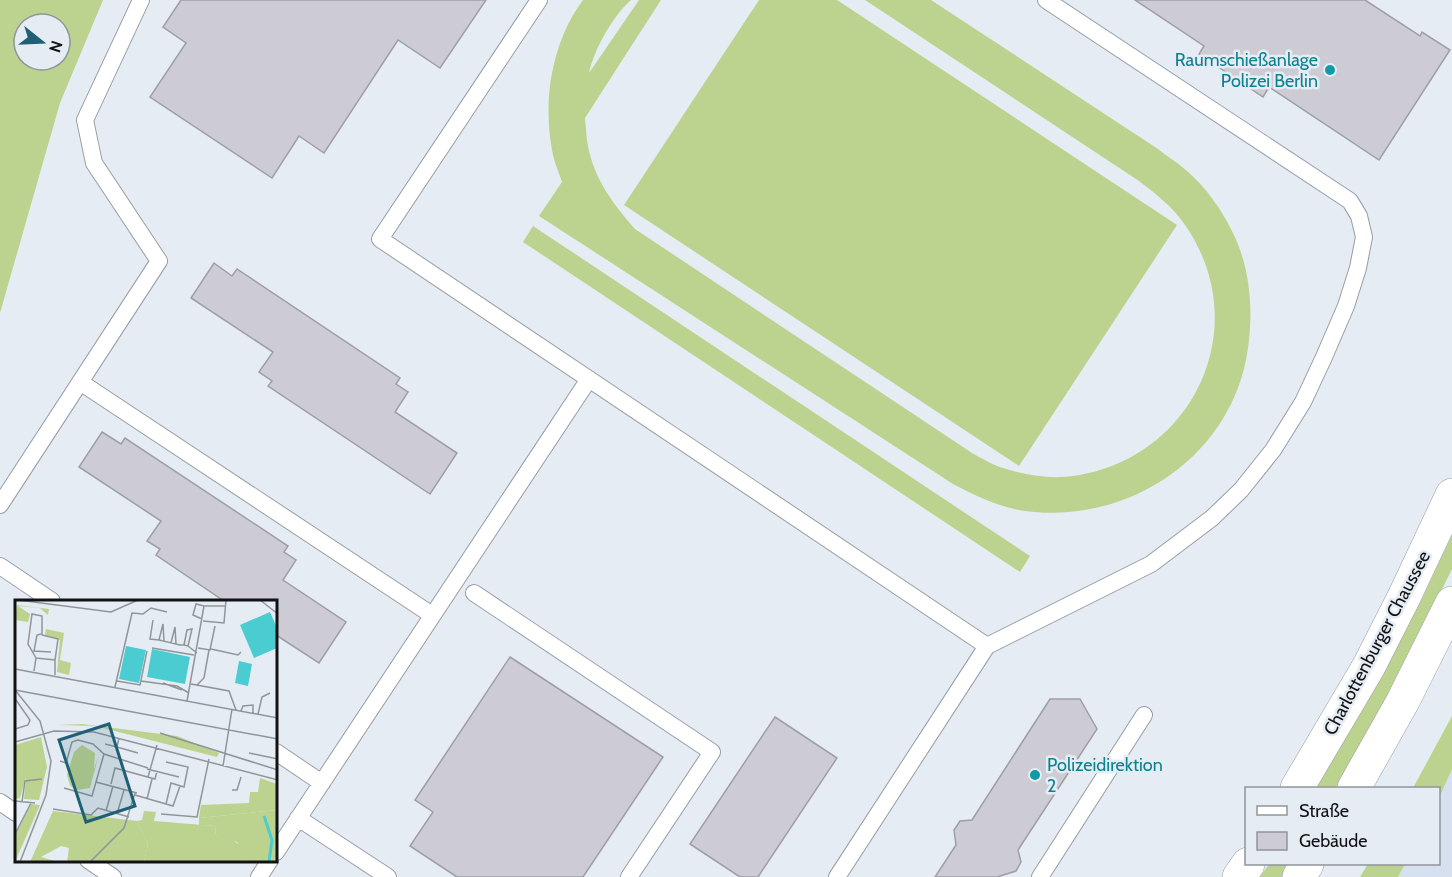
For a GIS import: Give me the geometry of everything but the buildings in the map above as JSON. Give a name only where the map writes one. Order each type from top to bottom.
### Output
[{"type":"main road","name":"Charlottenburger Chaussee","points":[[1298,787],[1369,666],[1452,495]]},
{"type":"main road","points":[[1355,787],[1452,603]]},
{"type":"lane","points":[[0,505],[159,261],[94,163],[85,120],[141,0]]},
{"type":"lane","points":[[538,0],[380,239],[987,646]]},
{"type":"lane","points":[[837,877],[987,646],[1151,564],[1212,518],[1241,490],[1273,450],[1303,402],[1346,306],[1358,268],[1364,237],[1359,216],[1350,201],[1046,0]]},
{"type":"lane","points":[[278,849],[589,379]]},
{"type":"lane","points":[[80,382],[432,615]]},
{"type":"lane","points":[[0,566],[51,600]]},
{"type":"lane","points":[[474,593],[712,752],[629,877]]},
{"type":"lane","points":[[1040,877],[1144,715]]},
{"type":"lane","points":[[278,753],[322,783]]},
{"type":"lane","points":[[0,802],[15,812]]},
{"type":"lane","points":[[298,818],[388,877]]},
{"type":"lane","points":[[90,862],[113,877]]},
{"type":"lane","points":[[260,877],[269,862]]},
{"type":"shaded area","points":[[1452,769],[1452,877],[1398,877],[1404,865],[1440,865],[1440,796]]},
{"type":"green space","points":[[0,0],[103,0],[60,103],[0,313]]},
{"type":"green space","points":[[583,0],[631,0],[617,15],[605,34],[589,73],[639,0],[661,0],[585,118],[587,143],[595,170],[612,201],[635,229],[990,463],[1015,472],[1048,477],[1063,477],[1107,468],[1145,448],[1176,421],[1199,387],[1212,348],[1214,307],[1206,266],[1180,218],[1164,201],[1139,181],[865,0],[931,0],[1158,149],[1194,177],[1213,200],[1238,244],[1248,279],[1250,303],[1250,334],[1245,363],[1239,385],[1225,416],[1205,443],[1182,466],[1154,485],[1125,499],[1092,509],[1059,513],[1025,511],[1006,507],[953,484],[539,216],[562,182],[554,158],[550,135],[549,94],[563,35]]},
{"type":"green space","points":[[759,0],[837,0],[1177,225],[1019,466],[624,205]]},
{"type":"green space","points":[[533,226],[1030,556],[1020,572],[523,242]]},
{"type":"green space","points":[[1452,535],[1452,569],[1353,761],[1337,787],[1317,787],[1372,694],[1421,601]]},
{"type":"green space","points":[[1452,716],[1452,769],[1440,796],[1440,787],[1414,787]]},
{"type":"green space","points":[[1268,865],[1289,865],[1282,877],[1260,877]]},
{"type":"green space","points":[[1367,865],[1404,865],[1398,877],[1360,877]]},
{"type":"place","name":"Raumschießanlage Polizei Berlin","points":[[1330,70]]},
{"type":"place","name":"Polizeidirektion 2","points":[[1035,775]]}]
